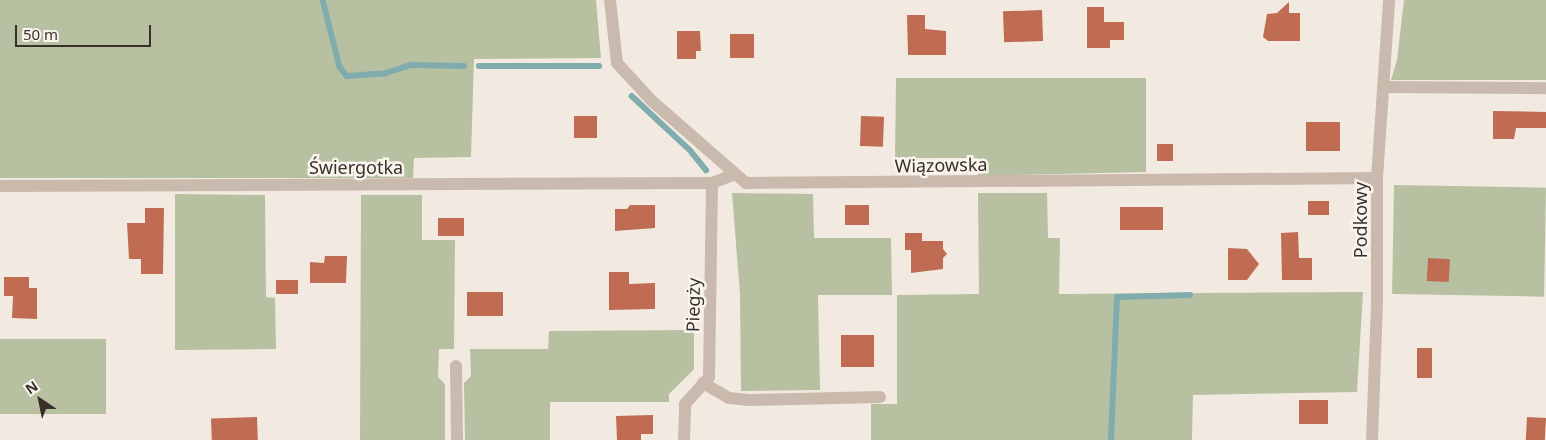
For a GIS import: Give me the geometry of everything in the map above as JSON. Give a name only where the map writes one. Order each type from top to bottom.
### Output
[{"type":"street","name":"Wiązowska","points":[[610,0],[617,63],[652,101],[732,175],[755,184],[1377,178]]},
{"type":"street","name":"Podkowy","points":[[1372,440],[1377,304],[1377,178],[1389,0]]},
{"type":"street","points":[[1383,86],[1546,88]]},
{"type":"street","points":[[712,183],[732,175]]},
{"type":"street","name":"Świergotka","points":[[0,186],[712,183]]},
{"type":"street","name":"Piegży","points":[[684,440],[685,404],[709,377],[712,183]]},
{"type":"street","points":[[456,366],[457,440]]},
{"type":"street","points":[[703,383],[729,398],[749,400],[880,397]]},
{"type":"green space","points":[[0,0],[596,0],[601,58],[474,59],[471,157],[414,158],[413,178],[0,178]]},
{"type":"green space","points":[[1404,0],[1546,0],[1546,80],[1391,80],[1397,60]]},
{"type":"green space","points":[[896,78],[1146,78],[1146,172],[978,176],[977,158],[895,158]]},
{"type":"green space","points":[[1394,185],[1546,188],[1544,297],[1392,294]]},
{"type":"green space","points":[[732,193],[813,194],[814,238],[891,238],[892,295],[818,295],[820,390],[741,391],[740,295]]},
{"type":"green space","points":[[978,193],[1047,193],[1048,238],[1060,238],[1059,294],[1363,292],[1357,392],[1193,395],[1192,440],[871,440],[871,404],[897,404],[897,295],[979,294]]},
{"type":"green space","points":[[175,194],[265,195],[266,297],[275,298],[276,349],[175,350]]},
{"type":"green space","points":[[361,195],[422,195],[422,240],[455,240],[454,349],[439,349],[438,377],[445,384],[445,440],[360,440]]},
{"type":"green space","points":[[694,330],[694,369],[669,394],[669,402],[550,402],[550,440],[465,440],[464,383],[471,376],[470,349],[548,349],[549,331]]},
{"type":"green space","points":[[0,339],[106,339],[106,414],[0,414]]},
{"type":"building","points":[[1289,2],[1289,13],[1300,13],[1300,41],[1268,41],[1263,37],[1267,14],[1277,13]]},
{"type":"building","points":[[1087,7],[1104,7],[1104,22],[1124,22],[1124,40],[1110,40],[1110,48],[1087,48]]},
{"type":"building","points":[[1042,10],[1043,41],[1004,42],[1003,11]]},
{"type":"building","points":[[907,15],[925,15],[925,29],[946,31],[946,55],[908,55]]},
{"type":"building","points":[[677,31],[700,31],[701,51],[696,51],[696,59],[677,59]]},
{"type":"building","points":[[730,34],[754,34],[754,58],[730,58]]},
{"type":"building","points":[[1493,111],[1546,112],[1546,128],[1516,128],[1514,139],[1493,139]]},
{"type":"building","points":[[574,116],[597,116],[597,138],[574,138]]},
{"type":"building","points":[[861,116],[884,117],[883,147],[860,146]]},
{"type":"building","points":[[1306,122],[1340,122],[1340,151],[1306,151]]},
{"type":"building","points":[[1157,144],[1173,144],[1173,161],[1157,161]]},
{"type":"building","points":[[1308,201],[1329,201],[1329,215],[1308,215]]},
{"type":"building","points":[[630,205],[655,205],[655,228],[615,231],[615,209],[627,209]]},
{"type":"building","points":[[845,205],[869,205],[869,225],[845,225]]},
{"type":"building","points":[[1120,207],[1163,207],[1163,230],[1120,230]]},
{"type":"building","points":[[145,208],[164,208],[163,274],[141,274],[141,259],[129,259],[127,223],[145,223]]},
{"type":"building","points":[[438,218],[464,218],[464,236],[438,236]]},
{"type":"building","points":[[1298,232],[1299,258],[1312,258],[1312,280],[1282,280],[1281,233]]},
{"type":"building","points":[[905,233],[922,233],[922,241],[943,241],[943,249],[947,254],[943,258],[943,269],[911,273],[911,250],[905,250]]},
{"type":"building","points":[[1228,248],[1247,249],[1259,264],[1247,280],[1228,280]]},
{"type":"building","points":[[325,256],[347,256],[346,283],[310,283],[310,262],[324,263]]},
{"type":"building","points":[[1428,258],[1450,259],[1449,282],[1427,281]]},
{"type":"building","points":[[609,272],[629,272],[629,284],[655,283],[655,309],[609,310]]},
{"type":"building","points":[[4,277],[29,277],[29,288],[37,288],[37,319],[12,318],[13,296],[4,296]]},
{"type":"building","points":[[276,280],[298,280],[298,294],[276,294]]},
{"type":"building","points":[[467,292],[503,292],[503,316],[467,316]]},
{"type":"building","points":[[841,335],[874,335],[874,367],[841,367]]},
{"type":"building","points":[[1417,348],[1432,348],[1432,378],[1417,378]]},
{"type":"building","points":[[1299,400],[1328,400],[1328,424],[1299,424]]},
{"type":"building","points":[[653,415],[653,434],[641,434],[641,440],[617,440],[616,416]]},
{"type":"building","points":[[257,417],[258,440],[212,440],[211,419]]},
{"type":"building","points":[[1527,417],[1546,418],[1545,440],[1526,440]]},
{"type":"waterway","points":[[323,0],[340,67],[347,76],[386,73],[411,65],[464,66]]},
{"type":"waterway","points":[[479,66],[599,66]]},
{"type":"waterway","points":[[632,96],[690,150],[706,170]]},
{"type":"waterway","points":[[1111,440],[1117,297],[1190,295]]}]
